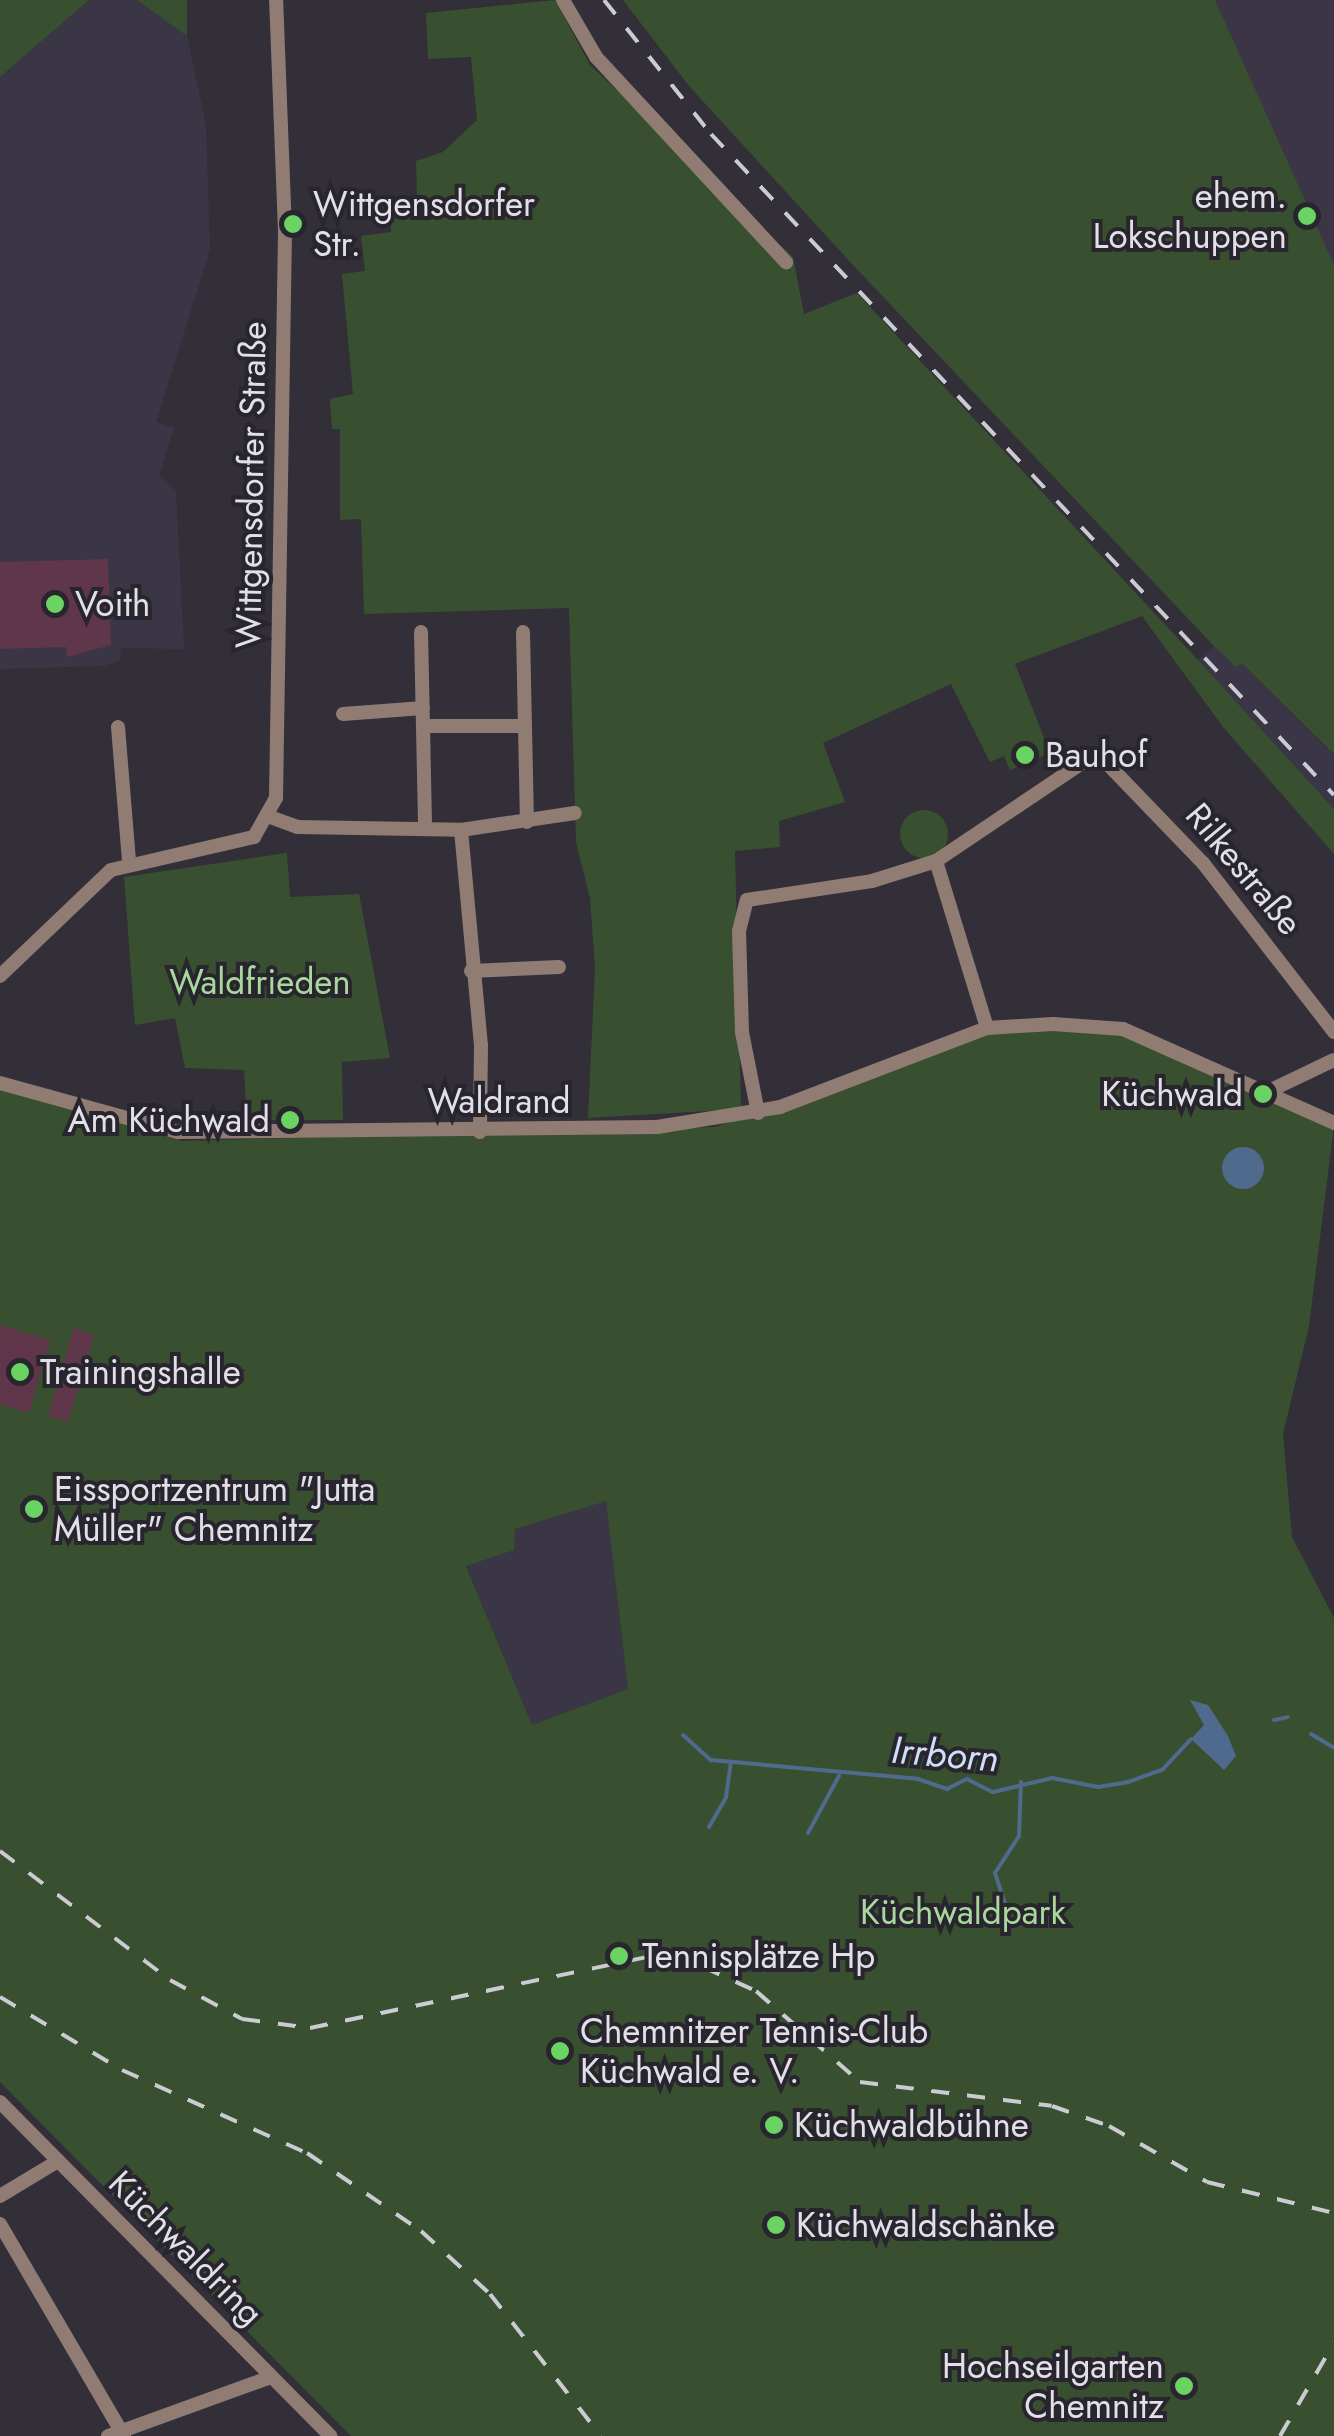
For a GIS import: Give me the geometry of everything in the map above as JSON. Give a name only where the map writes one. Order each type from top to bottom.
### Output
[{"type":"street","name":"Wittgensdorfer Straße","points":[[270,817],[276,798],[285,266],[276,0]]},
{"type":"street","points":[[563,0],[596,56],[786,262]]},
{"type":"street","points":[[421,632],[424,829]]},
{"type":"street","points":[[524,632],[527,822]]},
{"type":"street","points":[[343,714],[423,708]]},
{"type":"street","points":[[424,726],[524,726]]},
{"type":"street","points":[[118,727],[128,862]]},
{"type":"street","name":"Rilkestraße","points":[[936,861],[1097,753],[1202,862],[1334,1032]]},
{"type":"street","points":[[0,976],[93,885],[128,862],[238,844],[270,817],[297,828],[462,830],[576,813]]},
{"type":"street","points":[[462,830],[471,972],[481,1045],[480,1132]]},
{"type":"street","points":[[758,1113],[742,1032],[739,931],[747,900],[872,881],[936,861],[988,1028]]},
{"type":"street","points":[[471,972],[560,967]]},
{"type":"street","name":"Waldrand","points":[[0,1083],[178,1132],[480,1132],[656,1127],[758,1113],[988,1028],[1123,1029],[1334,1124]]},
{"type":"street","points":[[1264,1093],[1334,1060]]},
{"type":"street","name":"Küchwaldring","points":[[0,2102],[330,2436]]},
{"type":"street","points":[[0,2196],[58,2161]]},
{"type":"street","points":[[0,2224],[117,2434],[271,2377]]},
{"type":"shaded area","points":[[89,0],[137,0],[187,36],[206,125],[210,250],[156,422],[174,428],[159,476],[176,491],[184,649],[121,648],[120,660],[104,666],[0,669],[0,77]]},
{"type":"shaded area","points":[[1215,0],[1334,0],[1334,265],[1249,87]]},
{"type":"shaded area","points":[[1214,646],[1236,666],[1242,663],[1334,754],[1334,809],[1198,660]]},
{"type":"shaded area","points":[[606,1500],[628,1689],[532,1725],[466,1565],[513,1550],[515,1529]]},
{"type":"green space","points":[[0,0],[89,0],[0,77]]},
{"type":"green space","points":[[137,0],[187,0],[187,36]]},
{"type":"green space","points":[[555,0],[590,65],[793,257],[804,314],[857,293],[1334,809],[1334,854],[1223,727],[1142,616],[1015,664],[1050,753],[1010,770],[1004,756],[990,762],[951,684],[823,743],[845,802],[779,821],[780,847],[735,851],[741,1109],[588,1118],[595,968],[590,898],[576,842],[569,608],[364,614],[361,519],[340,520],[340,429],[332,429],[330,399],[353,394],[342,274],[365,271],[361,236],[391,232],[389,201],[417,198],[416,161],[443,152],[477,120],[471,57],[428,59],[426,13]]},
{"type":"green space","points":[[623,0],[1215,0],[1334,265],[1334,754],[1242,663],[1236,667],[1214,646],[852,264],[689,86]]},
{"type":"green space","points":[[924,810],[941,817],[948,834],[941,851],[924,858],[907,851],[900,834],[907,817]]},
{"type":"green space","name":"Waldfrieden","points":[[287,853],[290,897],[359,894],[390,1058],[342,1062],[343,1120],[247,1120],[244,1070],[185,1068],[175,1018],[135,1025],[124,877]]},
{"type":"green space","name":"Küchwaldpark","points":[[1051,1028],[1124,1034],[1334,1125],[1309,1326],[1283,1434],[1292,1537],[1334,1618],[1334,2436],[351,2436],[0,2082],[0,1089],[181,1141],[716,1127],[985,1031]],"holes":[[[606,1501],[628,1689],[532,1725],[466,1566],[514,1550],[515,1529]]]},
{"type":"water","points":[[1243,1147],[1258,1153],[1264,1168],[1258,1183],[1243,1189],[1228,1183],[1222,1168],[1228,1153]]},
{"type":"water","points":[[1190,1700],[1208,1705],[1228,1736],[1236,1756],[1224,1770],[1191,1739],[1204,1725]]},
{"type":"building","name":"Voith","points":[[108,559],[111,645],[67,657],[66,647],[0,649],[0,562]]},
{"type":"building","name":"Trainingshalle","points":[[0,1325],[50,1340],[29,1413],[0,1404]]},
{"type":"building","points":[[74,1328],[94,1335],[68,1422],[48,1416]]},
{"type":"waterway","points":[[1274,1720],[1288,1717]]},
{"type":"waterway","name":"Irrborn","points":[[1311,1734],[1334,1748]]},
{"type":"waterway","name":"Irrborn","points":[[683,1735],[711,1760],[918,1779],[947,1789],[967,1779],[993,1792],[1052,1778],[1098,1787],[1128,1782],[1163,1769],[1191,1739]]},
{"type":"waterway","points":[[709,1827],[726,1797],[731,1763]]},
{"type":"waterway","points":[[808,1833],[839,1776]]},
{"type":"waterway","points":[[1011,1922],[995,1873],[1019,1836],[1021,1782]]},
{"type":"railway","points":[[604,0],[711,134],[1334,795]]},
{"type":"railway","points":[[0,1851],[170,1980],[242,2019],[310,2028],[670,1952],[756,1991],[860,2082],[1052,2106],[1109,2126],[1207,2182],[1334,2213]]},
{"type":"railway","points":[[0,1997],[122,2070],[307,2153],[421,2231],[490,2294],[601,2436]]},
{"type":"railway","points":[[1280,2436],[1334,2343]]},
{"type":"place","name":"ehem. Lokschuppen","points":[[1307,216]]},
{"type":"place","name":"Wittgensdorfer Str.","points":[[293,224]]},
{"type":"place","name":"Voith","points":[[55,604]]},
{"type":"place","name":"Bauhof","points":[[1025,755]]},
{"type":"place","name":"Küchwald","points":[[1263,1094]]},
{"type":"place","name":"Am Küchwald","points":[[290,1120]]},
{"type":"place","name":"Trainingshalle","points":[[20,1372]]},
{"type":"place","name":"Eissportzentrum \"Jutta Müller\" Chemnitz","points":[[34,1509]]},
{"type":"place","name":"Tennisplätze Hp","points":[[619,1956]]},
{"type":"place","name":"Chemnitzer Tennis-Club Küchwald e. V.","points":[[560,2051]]},
{"type":"place","name":"Küchwaldbühne","points":[[774,2125]]},
{"type":"place","name":"Küchwaldschänke","points":[[776,2225]]},
{"type":"place","name":"Hochseilgarten Chemnitz","points":[[1184,2386]]}]
